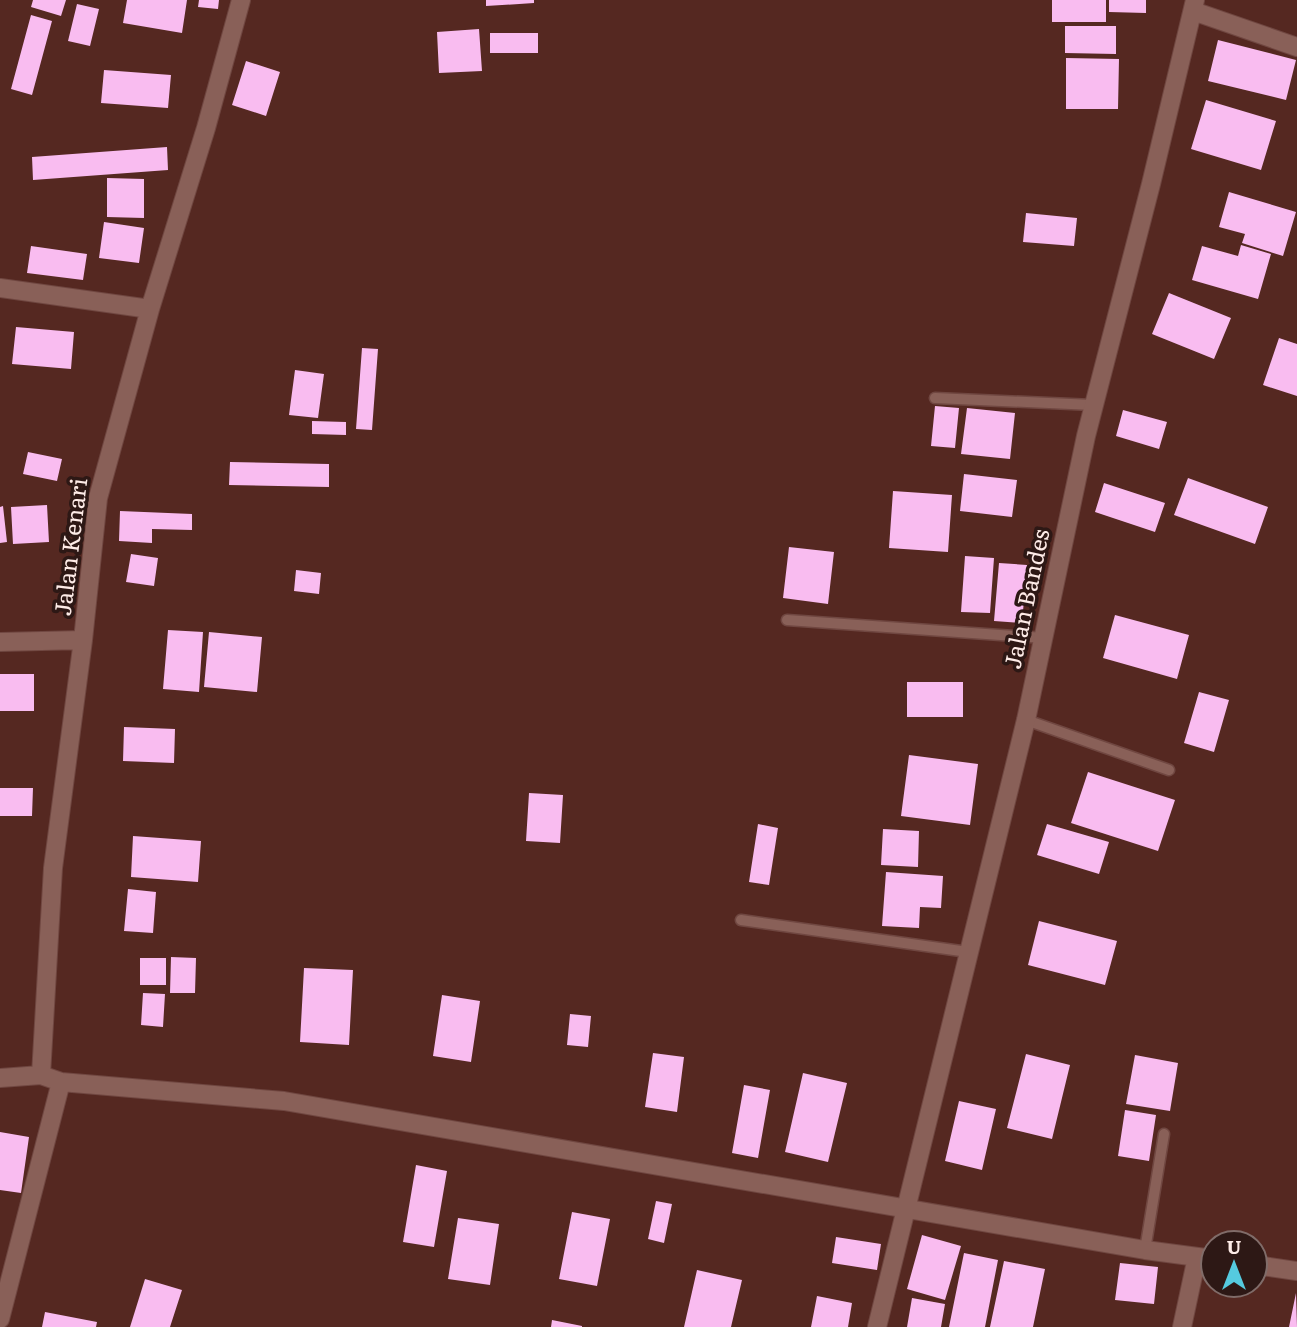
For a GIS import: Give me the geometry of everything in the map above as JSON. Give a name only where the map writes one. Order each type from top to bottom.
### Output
[{"type":"street","name":"Jalan Kenari","points":[[41,1075],[53,868],[83,640],[98,498],[149,309],[206,128],[241,0]]},
{"type":"street","points":[[1194,6],[1297,47]]},
{"type":"street","name":"Jalan Bandes","points":[[877,1327],[1026,720],[1093,405],[1194,6]]},
{"type":"street","points":[[0,288],[149,309]]},
{"type":"street","points":[[0,642],[83,640]]},
{"type":"street","points":[[0,1078],[41,1075],[61,1082],[284,1101],[1199,1257]]},
{"type":"street","points":[[0,1319],[61,1082]]},
{"type":"street","points":[[1269,1267],[1297,1271]]},
{"type":"street","points":[[1182,1327],[1199,1276]]},
{"type":"lane","points":[[935,398],[1093,405]]},
{"type":"lane","points":[[787,620],[1044,638]]},
{"type":"lane","points":[[1026,720],[1169,770]]},
{"type":"lane","points":[[741,920],[968,952]]},
{"type":"lane","points":[[1145,1250],[1164,1134]]},
{"type":"building","points":[[33,0],[66,0],[61,16],[31,7]]},
{"type":"building","points":[[127,0],[187,0],[182,33],[123,23]]},
{"type":"building","points":[[199,0],[219,0],[218,9],[198,7]]},
{"type":"building","points":[[486,0],[534,0],[534,3],[486,6]]},
{"type":"building","points":[[1052,0],[1106,0],[1106,22],[1052,22]]},
{"type":"building","points":[[1109,0],[1146,0],[1146,13],[1109,12]]},
{"type":"building","points":[[77,4],[99,9],[90,46],[68,41]]},
{"type":"building","points":[[31,15],[52,21],[32,95],[11,89]]},
{"type":"building","points":[[1065,26],[1116,26],[1116,54],[1065,53]]},
{"type":"building","points":[[479,29],[482,71],[439,73],[437,32]]},
{"type":"building","points":[[490,33],[538,33],[538,53],[490,53]]},
{"type":"building","points":[[1218,40],[1296,60],[1286,100],[1208,81]]},
{"type":"building","points":[[1066,58],[1119,59],[1118,109],[1066,109]]},
{"type":"building","points":[[246,61],[280,72],[266,116],[232,105]]},
{"type":"building","points":[[104,70],[171,75],[168,108],[101,103]]},
{"type":"building","points":[[1206,100],[1276,121],[1261,170],[1191,149]]},
{"type":"building","points":[[167,147],[168,170],[33,180],[32,157]]},
{"type":"building","points":[[107,178],[144,179],[144,218],[107,217]]},
{"type":"building","points":[[1229,192],[1296,212],[1283,256],[1242,243],[1245,234],[1219,227]]},
{"type":"building","points":[[1026,213],[1077,218],[1074,246],[1023,242]]},
{"type":"building","points":[[104,222],[144,228],[139,263],[99,258]]},
{"type":"building","points":[[1241,245],[1271,254],[1258,299],[1192,280],[1202,246],[1238,256]]},
{"type":"building","points":[[31,246],[87,254],[83,280],[27,273]]},
{"type":"building","points":[[1169,293],[1231,318],[1214,359],[1152,334]]},
{"type":"building","points":[[16,327],[74,332],[71,369],[12,364]]},
{"type":"building","points":[[1279,338],[1297,344],[1297,396],[1263,385]]},
{"type":"building","points":[[362,348],[378,349],[372,430],[356,429]]},
{"type":"building","points":[[295,370],[324,374],[318,418],[289,415]]},
{"type":"building","points":[[935,406],[959,408],[955,448],[931,446]]},
{"type":"building","points":[[967,408],[1015,413],[1010,459],[961,454]]},
{"type":"building","points":[[1123,410],[1167,422],[1159,449],[1116,436]]},
{"type":"building","points":[[312,421],[346,422],[346,435],[312,434]]},
{"type":"building","points":[[28,452],[62,459],[57,481],[23,474]]},
{"type":"building","points":[[230,462],[329,464],[329,487],[229,485]]},
{"type":"building","points":[[964,474],[1017,480],[1012,517],[960,511]]},
{"type":"building","points":[[1188,478],[1268,507],[1255,544],[1174,515]]},
{"type":"building","points":[[1104,483],[1165,503],[1155,532],[1095,512]]},
{"type":"building","points":[[893,491],[952,495],[948,552],[889,548]]},
{"type":"building","points":[[47,505],[49,542],[13,544],[11,507]]},
{"type":"building","points":[[3,506],[7,542],[0,543],[0,507]]},
{"type":"building","points":[[120,511],[192,514],[192,530],[152,529],[152,543],[119,541]]},
{"type":"building","points":[[789,547],[834,552],[828,604],[783,598]]},
{"type":"building","points":[[131,554],[158,558],[154,586],[126,582]]},
{"type":"building","points":[[965,556],[994,558],[990,613],[961,612]]},
{"type":"building","points":[[999,563],[1027,565],[1022,623],[994,621]]},
{"type":"building","points":[[296,570],[321,573],[319,594],[294,591]]},
{"type":"building","points":[[1115,615],[1189,635],[1177,679],[1103,658]]},
{"type":"building","points":[[168,630],[203,632],[199,692],[163,689]]},
{"type":"building","points":[[209,632],[262,637],[257,692],[204,687]]},
{"type":"building","points":[[0,674],[34,674],[34,711],[0,711]]},
{"type":"building","points":[[907,682],[963,682],[963,717],[907,717]]},
{"type":"building","points":[[1199,692],[1229,700],[1214,752],[1184,743]]},
{"type":"building","points":[[124,727],[175,729],[174,763],[123,761]]},
{"type":"building","points":[[909,755],[978,764],[970,825],[901,816]]},
{"type":"building","points":[[1088,772],[1175,800],[1158,851],[1071,823]]},
{"type":"building","points":[[0,788],[33,788],[32,816],[0,816]]},
{"type":"building","points":[[529,793],[563,795],[560,843],[526,841]]},
{"type":"building","points":[[758,824],[778,828],[769,885],[749,882]]},
{"type":"building","points":[[1047,824],[1109,842],[1099,874],[1037,855]]},
{"type":"building","points":[[883,829],[919,831],[918,867],[881,865]]},
{"type":"building","points":[[133,836],[201,841],[198,882],[131,877]]},
{"type":"building","points":[[886,872],[943,876],[941,908],[920,907],[919,928],[882,926]]},
{"type":"building","points":[[128,889],[156,892],[153,933],[124,931]]},
{"type":"building","points":[[1039,921],[1117,941],[1105,985],[1028,965]]},
{"type":"building","points":[[171,957],[196,958],[195,993],[170,993]]},
{"type":"building","points":[[140,958],[166,958],[166,985],[140,985]]},
{"type":"building","points":[[304,968],[353,970],[349,1045],[300,1042]]},
{"type":"building","points":[[143,993],[165,994],[163,1027],[141,1025]]},
{"type":"building","points":[[442,995],[480,1001],[471,1062],[433,1056]]},
{"type":"building","points":[[570,1014],[591,1016],[588,1047],[567,1045]]},
{"type":"building","points":[[653,1053],[684,1057],[677,1112],[645,1107]]},
{"type":"building","points":[[1026,1054],[1070,1065],[1052,1139],[1007,1128]]},
{"type":"building","points":[[1135,1055],[1178,1063],[1170,1111],[1126,1104]]},
{"type":"building","points":[[803,1073],[847,1083],[828,1162],[785,1152]]},
{"type":"building","points":[[744,1085],[770,1090],[758,1158],[732,1153]]},
{"type":"building","points":[[959,1101],[996,1109],[982,1170],[945,1161]]},
{"type":"building","points":[[1125,1110],[1156,1115],[1149,1161],[1118,1156]]},
{"type":"building","points":[[0,1132],[29,1137],[21,1193],[0,1190]]},
{"type":"building","points":[[416,1165],[447,1171],[434,1247],[403,1242]]},
{"type":"building","points":[[656,1201],[672,1204],[664,1243],[648,1239]]},
{"type":"building","points":[[572,1212],[610,1219],[597,1286],[559,1279]]},
{"type":"building","points":[[458,1218],[499,1224],[490,1285],[448,1279]]},
{"type":"building","points":[[922,1235],[961,1246],[945,1300],[907,1289]]},
{"type":"building","points":[[836,1237],[881,1244],[877,1270],[832,1263]]},
{"type":"building","points":[[964,1253],[998,1260],[985,1327],[949,1327]]},
{"type":"building","points":[[1004,1261],[1045,1269],[1033,1327],[990,1327]]},
{"type":"building","points":[[1120,1263],[1158,1267],[1154,1304],[1115,1300]]},
{"type":"building","points":[[697,1270],[742,1280],[731,1327],[684,1327]]},
{"type":"building","points":[[145,1279],[182,1290],[170,1327],[130,1327]]},
{"type":"building","points":[[1296,1293],[1297,1327],[1289,1327]]},
{"type":"building","points":[[817,1296],[852,1303],[848,1327],[811,1327]]},
{"type":"building","points":[[912,1298],[945,1304],[941,1327],[907,1327]]},
{"type":"building","points":[[45,1312],[97,1322],[96,1327],[42,1327]]},
{"type":"building","points":[[552,1320],[582,1326],[582,1327],[551,1327]]}]
